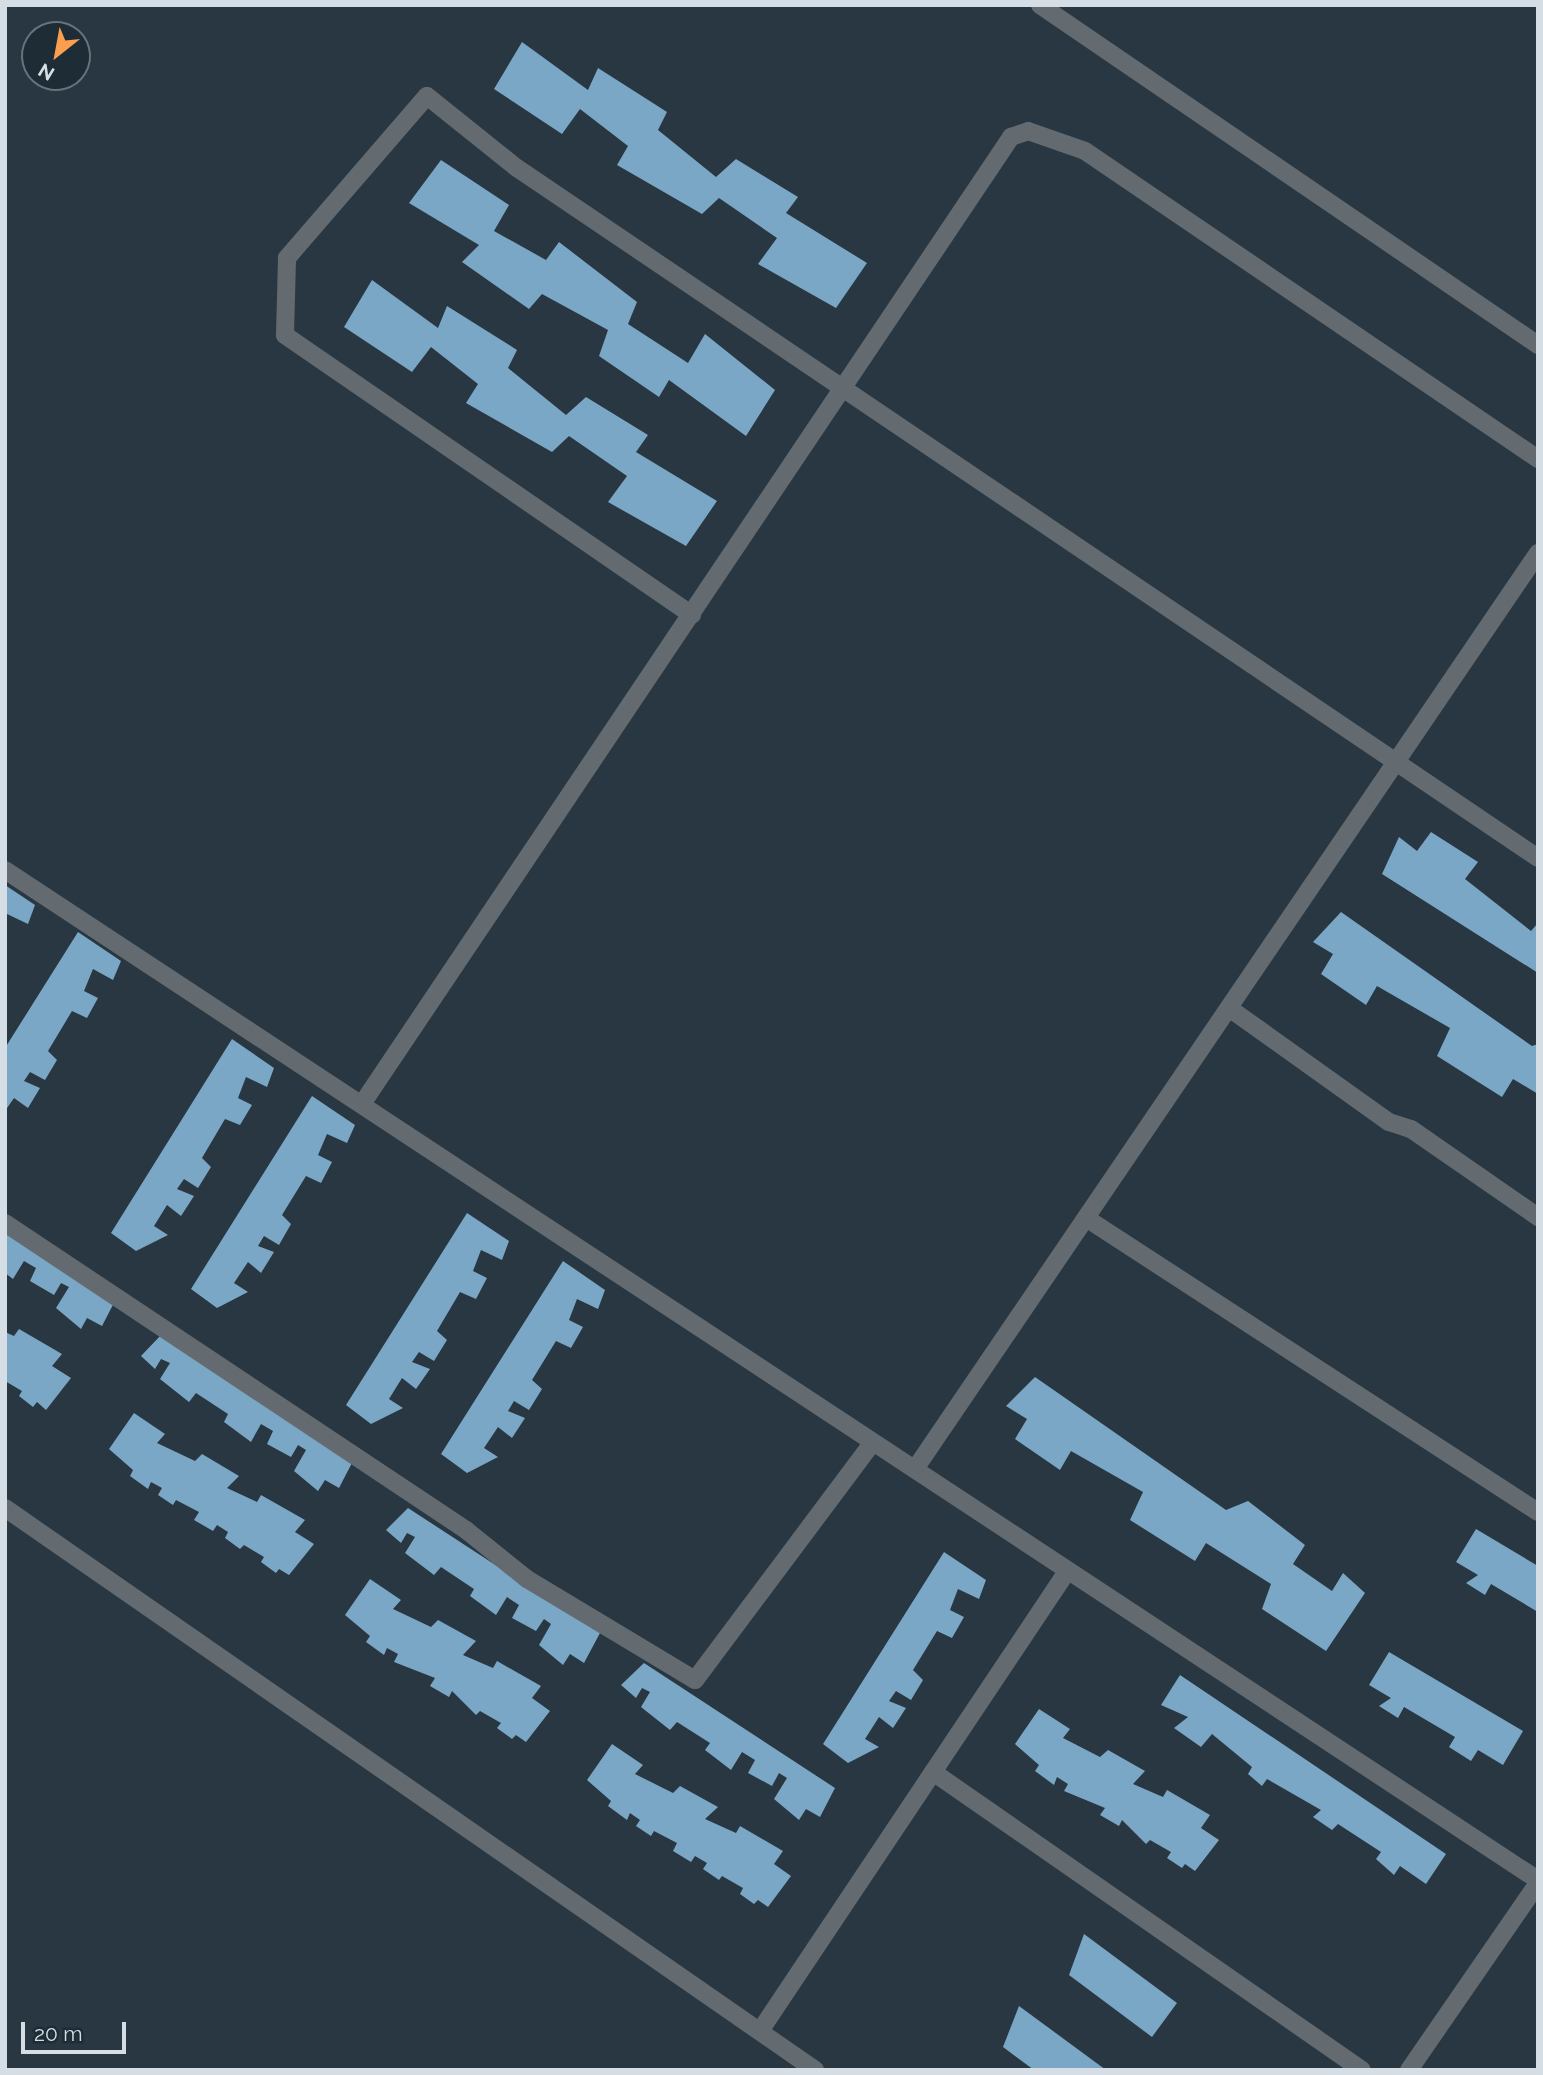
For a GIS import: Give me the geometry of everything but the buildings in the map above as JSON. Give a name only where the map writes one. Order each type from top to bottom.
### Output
[{"type":"street","points":[[1040,5],[1538,345]]},
{"type":"street","points":[[692,615],[285,335],[287,258],[427,96],[517,168],[1538,858]]},
{"type":"street","points":[[362,1104],[845,390],[1011,137],[1028,131],[1085,151],[1538,459]]},
{"type":"street","points":[[915,1469],[1538,553]]},
{"type":"street","points":[[5,870],[1538,1881],[1409,2070]]},
{"type":"street","points":[[1229,1007],[1389,1122],[1411,1129],[1538,1217]]},
{"type":"street","points":[[1086,1218],[1538,1512]]},
{"type":"street","points":[[5,1223],[467,1530],[527,1579],[695,1680],[873,1441]]},
{"type":"street","points":[[5,1508],[815,2070]]},
{"type":"street","points":[[760,2031],[1068,1570]]},
{"type":"street","points":[[933,1772],[1362,2070]]}]
